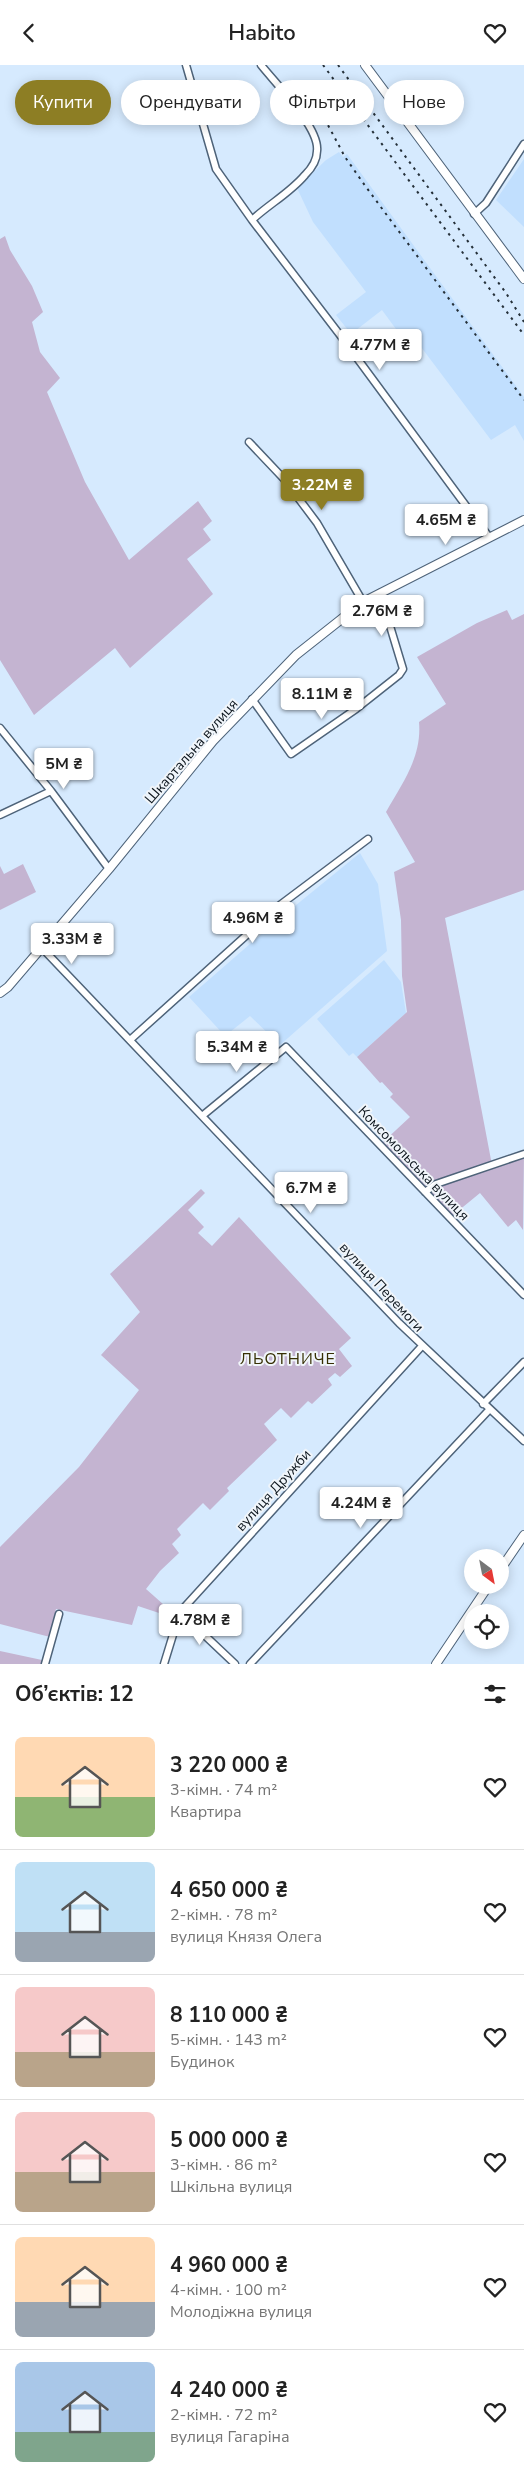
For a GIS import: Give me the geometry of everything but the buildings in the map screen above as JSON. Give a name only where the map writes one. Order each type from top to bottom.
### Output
[{"type":"street","points":[[186,65],[216,169],[489,537]]},
{"type":"street","points":[[252,220],[288,192],[306,174],[315,161],[318,151],[315,137],[307,123],[261,65]]},
{"type":"street","points":[[365,65],[524,279]]},
{"type":"street","points":[[474,214],[486,203],[524,144]]},
{"type":"street","points":[[249,442],[284,479],[317,523],[363,602]]},
{"type":"street","name":"Шкартальна вулиця","points":[[0,993],[42,948],[167,796],[252,699],[296,655],[346,613],[363,602],[524,520]]},
{"type":"street","points":[[252,699],[291,754],[356,709],[399,675],[403,669],[380,593]]},
{"type":"street","points":[[0,728],[51,791],[108,869]]},
{"type":"street","points":[[0,815],[51,791]]},
{"type":"street","points":[[130,1040],[280,905],[368,839]]},
{"type":"street","name":"вулиця Перемоги","points":[[42,948],[422,1346],[524,1441]]},
{"type":"street","name":"Комсомольська вулиця","points":[[202,1116],[286,1047],[524,1295]]},
{"type":"street","points":[[424,1192],[436,1184],[524,1154]]},
{"type":"street","name":"вулиця Дружби","points":[[164,1664],[180,1612],[422,1346]]},
{"type":"street","points":[[483,1404],[524,1362]]},
{"type":"street","points":[[250,1664],[489,1410]]},
{"type":"street","points":[[509,1556],[524,1535]]},
{"type":"street","points":[[436,1664],[483,1594]]},
{"type":"street","points":[[180,1612],[235,1664]]},
{"type":"street","points":[[45,1664],[59,1614]]},
{"type":"shaded area","points":[[339,152],[343,157],[347,154],[524,397],[524,441],[515,425],[491,440],[412,335],[404,340],[382,310],[351,334],[336,315],[366,292],[313,222],[297,188],[326,160]]},
{"type":"shaded area","points":[[524,159],[524,227],[496,200]]},
{"type":"shaded area","points":[[5,236],[10,250],[32,286],[43,312],[32,322],[40,352],[60,378],[47,392],[85,482],[129,560],[198,501],[212,521],[203,529],[211,540],[187,559],[213,594],[130,668],[115,648],[34,715],[0,660],[0,239]]},
{"type":"shaded area","points":[[507,610],[512,620],[524,614],[524,890],[445,918],[492,1165],[524,1154],[523,1230],[516,1220],[508,1227],[480,1193],[452,1216],[382,1143],[410,1117],[390,1097],[393,1094],[382,1082],[380,1083],[357,1057],[407,1012],[402,976],[401,920],[394,872],[415,862],[386,812],[410,769],[418,747],[419,722],[446,704],[417,657],[477,623]]},
{"type":"shaded area","points":[[360,853],[378,884],[387,951],[280,1045],[250,1016],[225,1036],[189,997],[274,923]]},
{"type":"shaded area","points":[[23,864],[36,892],[0,910],[0,866],[4,874]]},
{"type":"shaded area","points":[[384,960],[401,982],[406,1013],[357,1057],[353,1053],[349,1056],[317,1019]]},
{"type":"shaded area","points":[[201,1189],[205,1193],[188,1210],[204,1227],[198,1233],[212,1246],[239,1217],[351,1338],[339,1349],[352,1366],[340,1377],[335,1373],[328,1379],[332,1385],[312,1404],[308,1401],[291,1418],[281,1408],[264,1424],[277,1440],[227,1488],[229,1491],[210,1510],[203,1503],[177,1529],[181,1535],[172,1544],[179,1553],[160,1571],[146,1589],[172,1612],[171,1617],[138,1606],[132,1625],[56,1609],[50,1637],[0,1624],[0,1547],[79,1467],[139,1390],[101,1355],[140,1312],[110,1274]]},
{"type":"shaded area","points":[[0,1651],[42,1660],[42,1664],[0,1664]]},
{"type":"railway","points":[[323,65],[524,335]]},
{"type":"railway","points":[[338,65],[506,293],[524,322]]},
{"type":"railway","points":[[328,125],[345,157],[366,187],[524,400]]},
{"type":"district","name":"ЛЬОТНИЧЕ","points":[[288,1358]]}]
